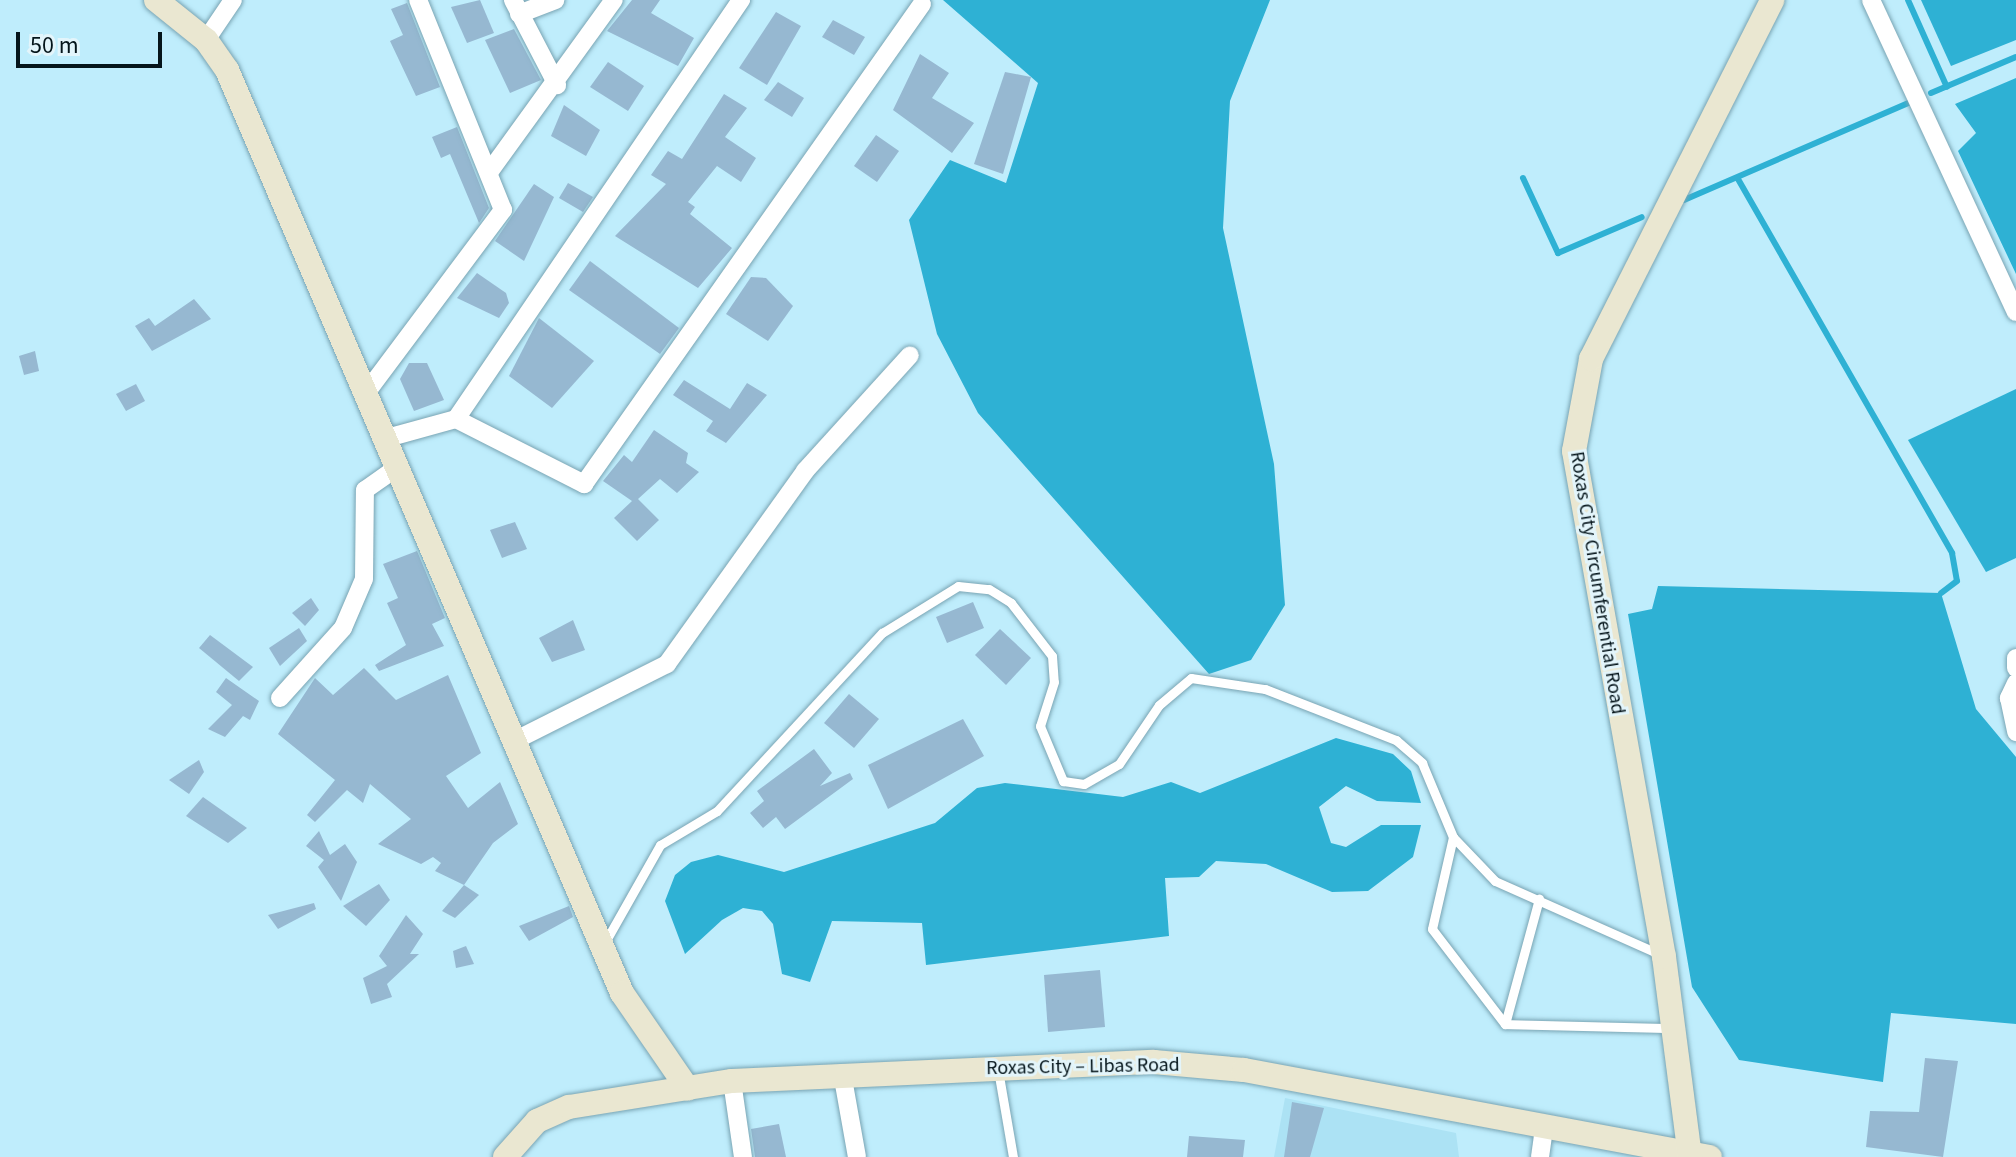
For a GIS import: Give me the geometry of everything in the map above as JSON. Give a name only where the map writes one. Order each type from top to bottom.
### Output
[{"type":"street","points":[[156,0],[206,40],[227,70],[622,993],[688,1089]]},
{"type":"street","points":[[206,40],[233,0]]},
{"type":"street","points":[[366,393],[503,210],[490,171],[418,0]]},
{"type":"street","points":[[555,0],[516,7],[557,85]]},
{"type":"street","points":[[490,171],[557,85],[614,0]]},
{"type":"street","points":[[387,438],[456,419],[741,0]]},
{"type":"street","name":"Roxas City Circumferential Road","points":[[1696,1156],[1671,1028],[1664,957],[1574,451],[1591,359],[1772,0]]},
{"type":"street","points":[[1871,0],[2016,312]]},
{"type":"street","points":[[456,419],[584,484],[922,4]]},
{"type":"street","points":[[516,740],[667,664],[805,471],[910,355]]},
{"type":"street","points":[[280,698],[343,628],[364,579],[365,490],[396,468]]},
{"type":"street","points":[[2016,658],[2016,668]]},
{"type":"street","points":[[2016,683],[2009,698],[2016,732]]},
{"type":"street","name":"Roxas City – Libas Road","points":[[505,1157],[537,1121],[569,1107],[732,1081],[842,1073],[1154,1062],[1244,1070],[1544,1130],[1696,1156]]},
{"type":"street","points":[[842,1073],[857,1157]]},
{"type":"street","points":[[732,1081],[743,1157]]},
{"type":"street","points":[[1540,1157],[1544,1130]]},
{"type":"lane","points":[[602,947],[660,845],[717,811],[882,633],[958,586],[989,589],[1011,603],[1052,656],[1054,682],[1040,726],[1063,781],[1084,784],[1119,764],[1159,705],[1191,678],[1214,676],[1396,740],[1422,763],[1453,837],[1495,881],[1664,957]]},
{"type":"lane","points":[[1453,837],[1432,929],[1505,1024]]},
{"type":"lane","points":[[1505,1024],[1539,899]]},
{"type":"lane","points":[[1505,1024],[1671,1028]]},
{"type":"lane","points":[[998,1068],[1013,1157]]},
{"type":"shaded area","points":[[1285,1098],[1456,1133],[1459,1157],[1274,1157]]},
{"type":"water","points":[[943,0],[1270,0],[1230,101],[1223,228],[1274,464],[1285,605],[1251,660],[1209,674],[978,413],[937,334],[909,220],[950,160],[1006,183],[1038,83]]},
{"type":"water","points":[[1921,0],[2016,0],[2016,40],[1951,66]]},
{"type":"water","points":[[2016,78],[2016,274],[1958,151],[1976,133],[1955,104]]},
{"type":"water","points":[[2016,389],[2016,558],[1986,572],[1908,440]]},
{"type":"water","points":[[1658,586],[1941,593],[1976,709],[2016,757],[2016,1024],[1891,1013],[1883,1082],[1739,1060],[1692,987],[1628,614],[1652,609]]},
{"type":"water","points":[[1336,738],[1393,754],[1411,771],[1421,803],[1377,801],[1346,786],[1319,807],[1331,843],[1346,847],[1381,825],[1421,825],[1413,857],[1368,891],[1332,892],[1266,864],[1216,861],[1199,877],[1165,878],[1169,936],[926,965],[922,923],[832,921],[810,982],[782,974],[773,924],[762,911],[743,908],[722,920],[685,954],[665,901],[675,875],[691,862],[718,855],[784,872],[935,823],[977,788],[1005,783],[1123,797],[1171,782],[1200,793]]},
{"type":"building","points":[[480,0],[494,33],[467,43],[451,7]]},
{"type":"building","points":[[632,0],[660,0],[651,13],[694,38],[678,66],[607,31]]},
{"type":"building","points":[[407,3],[440,87],[416,96],[390,41],[403,35],[391,9]]},
{"type":"building","points":[[776,12],[801,26],[767,85],[739,68]]},
{"type":"building","points":[[833,20],[865,37],[854,55],[822,37]]},
{"type":"building","points":[[514,29],[541,80],[510,93],[485,40]]},
{"type":"building","points":[[920,54],[949,73],[932,98],[974,123],[952,153],[893,110]]},
{"type":"building","points":[[608,62],[644,86],[628,111],[590,87]]},
{"type":"building","points":[[1005,72],[1031,77],[1003,174],[974,164]]},
{"type":"building","points":[[778,82],[804,98],[792,117],[764,100]]},
{"type":"building","points":[[724,94],[747,108],[725,137],[756,158],[741,182],[717,166],[688,202],[695,207],[690,214],[732,248],[698,288],[615,236],[666,184],[651,175],[668,151],[682,159]]},
{"type":"building","points":[[564,105],[600,130],[586,156],[551,136]]},
{"type":"building","points":[[457,127],[489,208],[479,223],[450,154],[441,158],[432,137]]},
{"type":"building","points":[[876,135],[899,151],[877,182],[854,166]]},
{"type":"building","points":[[568,183],[593,197],[583,212],[559,198]]},
{"type":"building","points":[[534,184],[554,197],[524,261],[495,241]]},
{"type":"building","points":[[590,261],[679,328],[660,354],[569,290]]},
{"type":"building","points":[[477,273],[506,293],[509,303],[499,318],[457,298]]},
{"type":"building","points":[[751,277],[766,278],[793,306],[768,341],[726,314]]},
{"type":"building","points":[[194,299],[211,319],[152,351],[135,326],[149,318],[155,326]]},
{"type":"building","points":[[539,318],[594,361],[552,408],[509,376]]},
{"type":"building","points":[[35,351],[39,371],[24,375],[19,356]]},
{"type":"building","points":[[409,363],[427,363],[444,400],[414,411],[400,379]]},
{"type":"building","points":[[684,380],[730,409],[747,383],[767,395],[726,443],[706,431],[713,421],[673,395]]},
{"type":"building","points":[[136,384],[145,401],[126,411],[116,394]]},
{"type":"building","points":[[654,430],[688,453],[686,463],[699,472],[677,493],[660,479],[638,499],[659,520],[637,541],[614,518],[632,501],[603,481],[624,455],[632,462]]},
{"type":"building","points":[[515,522],[527,549],[502,558],[490,530]]},
{"type":"building","points":[[417,551],[445,618],[432,624],[444,646],[379,671],[375,665],[406,645],[387,603],[398,598],[383,564]]},
{"type":"building","points":[[311,598],[319,610],[305,626],[292,613]]},
{"type":"building","points":[[973,602],[984,628],[947,643],[936,617]]},
{"type":"building","points":[[573,620],[585,650],[552,662],[539,638]]},
{"type":"building","points":[[299,628],[307,641],[280,666],[269,648]]},
{"type":"building","points":[[1000,629],[1031,658],[1006,685],[975,655]]},
{"type":"building","points":[[210,635],[253,667],[239,681],[199,648]]},
{"type":"building","points":[[364,668],[396,700],[448,675],[481,753],[446,776],[468,808],[500,782],[518,824],[493,843],[464,885],[435,871],[441,863],[433,857],[421,864],[378,844],[411,819],[370,784],[363,803],[347,790],[315,822],[307,815],[335,780],[278,734],[315,678],[333,695]]},
{"type":"building","points":[[226,678],[259,701],[250,720],[243,716],[225,737],[208,729],[232,705],[216,692]]},
{"type":"building","points":[[849,694],[879,719],[854,748],[824,723]]},
{"type":"building","points":[[963,719],[984,756],[888,809],[868,765]]},
{"type":"building","points":[[814,749],[832,773],[820,786],[850,773],[853,779],[785,829],[776,817],[763,828],[750,813],[764,801],[757,791]]},
{"type":"building","points":[[199,760],[204,772],[189,794],[169,780]]},
{"type":"building","points":[[203,797],[247,828],[228,843],[186,816]]},
{"type":"building","points":[[319,831],[330,855],[345,844],[357,862],[341,901],[318,867],[324,860],[306,846]]},
{"type":"building","points":[[379,884],[390,900],[366,926],[343,906]]},
{"type":"building","points":[[464,885],[479,895],[455,918],[442,911]]},
{"type":"building","points":[[314,903],[316,909],[278,929],[268,915]]},
{"type":"building","points":[[569,906],[573,917],[529,941],[519,926]]},
{"type":"building","points":[[406,915],[423,934],[410,954],[419,954],[387,984],[392,997],[371,1004],[363,978],[387,966],[379,956]]},
{"type":"building","points":[[466,946],[474,964],[456,968],[453,951]]},
{"type":"building","points":[[1100,970],[1105,1027],[1048,1032],[1044,975]]},
{"type":"building","points":[[1925,1058],[1958,1061],[1943,1157],[1866,1147],[1870,1111],[1919,1112]]},
{"type":"building","points":[[1292,1102],[1324,1108],[1310,1157],[1284,1157]]},
{"type":"building","points":[[779,1124],[786,1157],[755,1157],[751,1129]]},
{"type":"building","points":[[1189,1136],[1245,1140],[1243,1157],[1187,1157]]},
{"type":"waterway","points":[[1908,0],[1947,87]]},
{"type":"waterway","points":[[1931,93],[2016,57]]},
{"type":"waterway","points":[[1684,200],[1915,100]]},
{"type":"waterway","points":[[1523,178],[1558,253],[1642,217]]},
{"type":"waterway","points":[[1738,179],[1952,553],[1957,581],[1941,593]]}]
